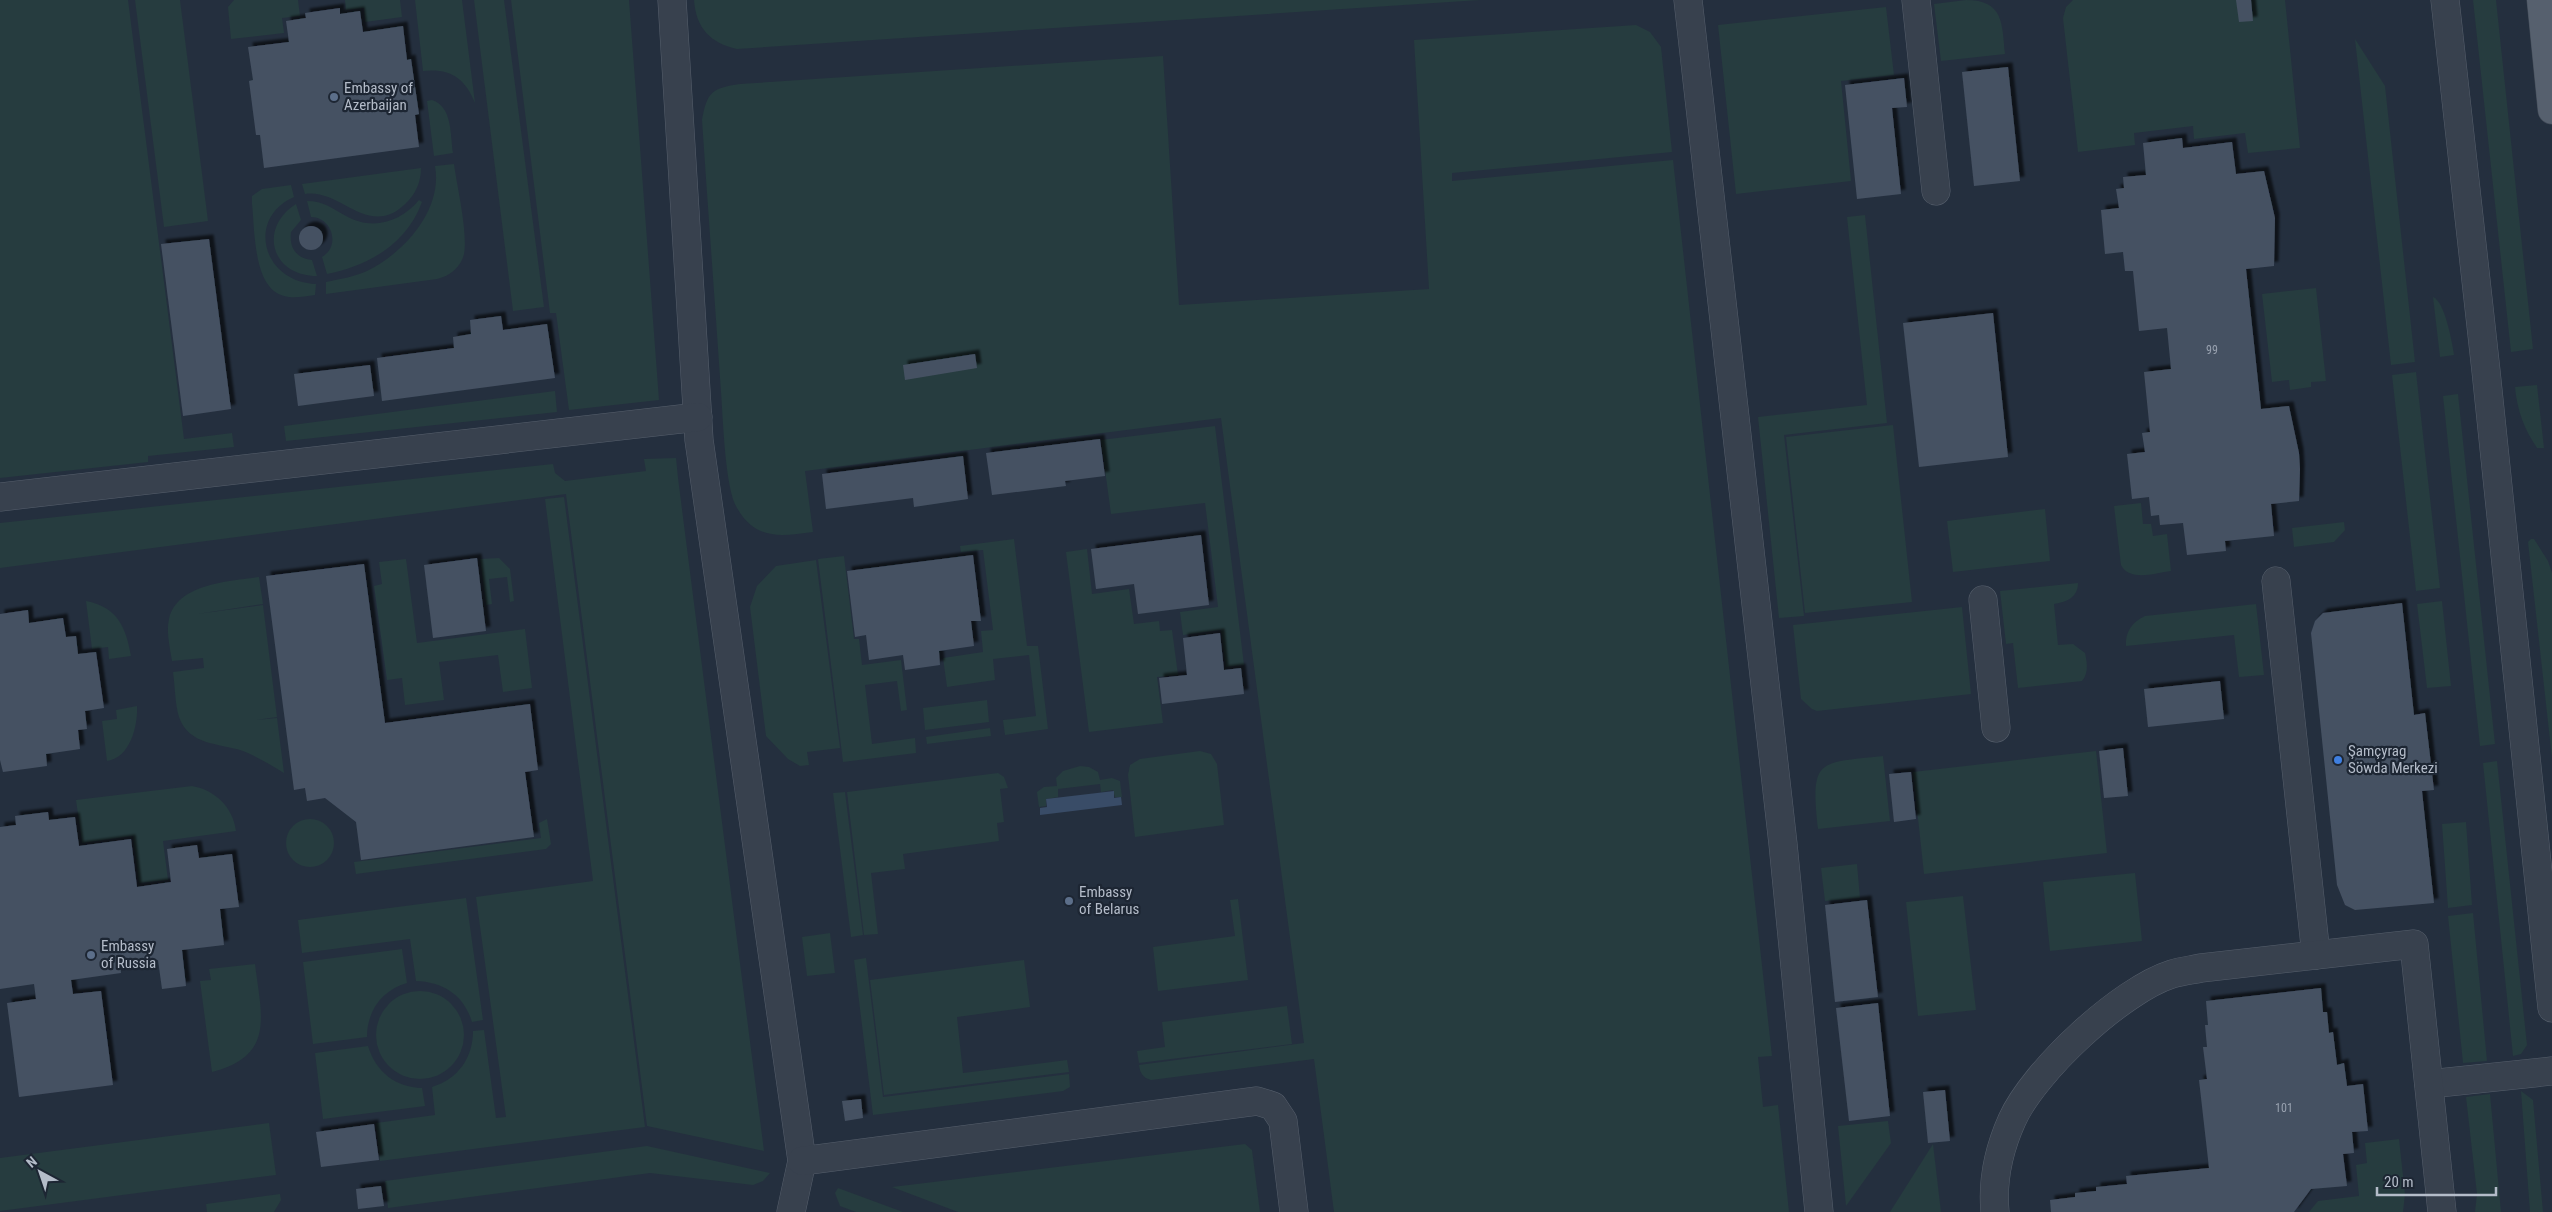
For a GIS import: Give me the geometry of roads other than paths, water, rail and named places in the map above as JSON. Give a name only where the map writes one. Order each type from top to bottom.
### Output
[{"type":"main road","points":[[2541,0],[2552,110]]},
{"type":"street","points":[[672,0],[700,450],[802,1160],[791,1212]]},
{"type":"street","points":[[1688,0],[1783,844],[1819,1212]]},
{"type":"street","points":[[1916,0],[1936,191]]},
{"type":"street","points":[[2445,0],[2486,371],[2552,1008]]},
{"type":"street","points":[[0,497],[698,418]]},
{"type":"street","points":[[2276,581],[2316,955]]},
{"type":"street","points":[[1982,600],[1996,728]]},
{"type":"street","points":[[1995,1212],[1997,1161],[2013,1118],[2040,1078],[2071,1043],[2106,1013],[2142,988],[2172,974],[2201,968],[2414,944],[2442,1212]]},
{"type":"street","points":[[2429,1084],[2552,1071]]},
{"type":"street","points":[[802,1160],[1257,1101],[1273,1106],[1283,1121],[1294,1212]]},
{"type":"water","points":[[1114,791],[1114,798],[1121,797],[1122,805],[1040,815],[1040,808],[1047,807],[1046,799]]},
{"type":"place","name":"Embassy of Azerbaijan","points":[[334,97]]},
{"type":"place","name":"Şamçyrag Söwda Merkezi","points":[[2338,760]]},
{"type":"place","name":"Embassy of Belarus","points":[[1069,901]]},
{"type":"place","name":"Embassy of Russia","points":[[91,955]]}]
